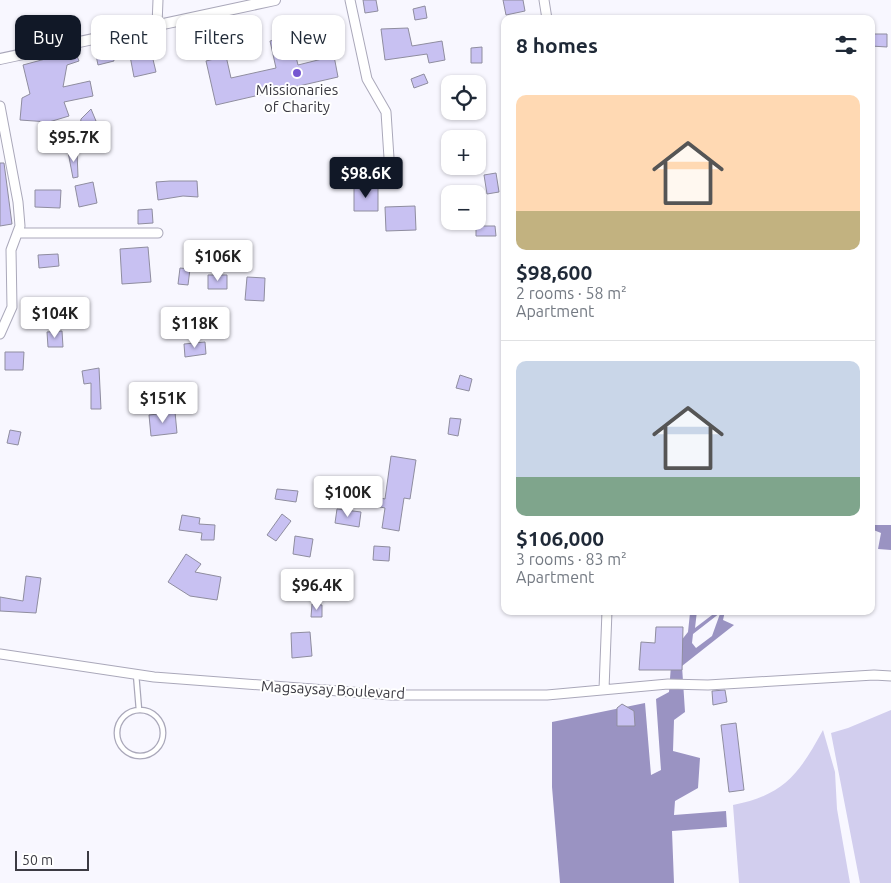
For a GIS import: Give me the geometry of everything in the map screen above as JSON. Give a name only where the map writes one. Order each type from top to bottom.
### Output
[{"type":"street","points":[[157,15],[158,0]]},
{"type":"street","points":[[166,22],[274,0]]},
{"type":"street","points":[[350,0],[367,78],[386,112],[389,158]]},
{"type":"street","points":[[544,0],[547,15]]},
{"type":"street","points":[[0,59],[91,39]]},
{"type":"street","points":[[0,106],[18,202],[18,234],[11,250],[12,307],[0,334]]},
{"type":"street","points":[[18,234],[158,233]]},
{"type":"street","points":[[604,689],[607,615]]},
{"type":"street","name":"Magsaysay Boulevard","points":[[0,654],[136,674],[223,684],[391,695],[547,696],[668,684],[708,685],[874,675],[891,676]]},
{"type":"lane","points":[[136,674],[139,710]]},
{"type":"lane","points":[[139,710],[152,714],[161,724],[163,730],[160,744],[151,753],[144,756],[131,754],[125,750],[121,745],[117,732],[127,714],[139,710]]},
{"type":"shaded area","points":[[875,525],[891,525],[891,550],[878,549],[881,533],[875,531]]},
{"type":"shaded area","points":[[690,615],[697,615],[695,628],[712,615],[717,615],[693,634],[692,643],[696,648],[712,636],[720,615],[724,615],[723,620],[734,625],[682,666],[685,712],[674,720],[673,751],[700,758],[698,788],[675,801],[674,815],[726,811],[727,827],[672,831],[674,883],[560,883],[552,787],[552,722],[645,703],[651,775],[661,770],[656,699],[669,692],[672,652],[688,632]]},
{"type":"shaded area","points":[[891,710],[891,883],[860,883],[831,733]]},
{"type":"shaded area","points":[[823,730],[835,772],[837,809],[850,883],[739,883],[733,805],[751,801],[765,795],[788,780],[806,759]]},
{"type":"building","points":[[363,0],[376,0],[378,11],[365,13]]},
{"type":"building","points":[[503,0],[523,0],[525,11],[506,15]]},
{"type":"building","points":[[425,6],[427,18],[415,20],[413,9]]},
{"type":"building","points":[[408,28],[412,46],[442,41],[445,60],[429,63],[427,54],[385,60],[381,29]]},
{"type":"building","points":[[875,34],[887,34],[887,47],[875,46]]},
{"type":"building","points":[[482,47],[482,63],[471,63],[471,48]]},
{"type":"building","points":[[42,60],[79,60],[67,65],[63,87],[90,81],[93,96],[64,102],[69,116],[49,122],[20,120],[22,98],[30,94],[23,65]]},
{"type":"building","points":[[97,60],[114,60],[114,61],[98,65]]},
{"type":"building","points":[[131,60],[153,60],[156,72],[134,77]]},
{"type":"building","name":"Missionaries of Charity","points":[[227,60],[231,78],[276,68],[274,60],[297,60],[298,65],[318,60],[335,60],[338,77],[216,105],[206,61]]},
{"type":"building","points":[[424,74],[428,83],[414,88],[411,79]]},
{"type":"building","points":[[91,109],[96,121],[80,127],[81,119]]},
{"type":"building","points":[[77,151],[78,177],[73,178],[68,152]]},
{"type":"building","points":[[0,163],[4,163],[12,224],[0,226]]},
{"type":"building","points":[[496,173],[499,192],[487,194],[484,175]]},
{"type":"building","points":[[197,181],[198,197],[183,196],[158,200],[156,182]]},
{"type":"building","points":[[93,182],[97,203],[79,207],[75,186]]},
{"type":"building","points":[[354,186],[378,186],[378,211],[354,211]]},
{"type":"building","points":[[35,190],[61,190],[60,208],[35,207]]},
{"type":"building","points":[[415,206],[416,230],[386,231],[385,207]]},
{"type":"building","points":[[152,209],[153,223],[138,224],[138,210]]},
{"type":"building","points":[[486,226],[495,226],[496,236],[476,236],[476,230],[486,230]]},
{"type":"building","points":[[148,247],[151,282],[122,284],[120,249]]},
{"type":"building","points":[[58,254],[59,266],[39,268],[38,255]]},
{"type":"building","points":[[180,268],[190,269],[188,285],[178,284]]},
{"type":"building","points":[[208,275],[227,275],[227,289],[208,289]]},
{"type":"building","points":[[247,277],[265,278],[264,301],[245,300]]},
{"type":"building","points":[[62,331],[63,347],[48,347],[47,332]]},
{"type":"building","points":[[205,342],[206,354],[185,357],[184,344]]},
{"type":"building","points":[[5,352],[24,352],[23,370],[5,370]]},
{"type":"building","points":[[99,368],[101,409],[91,409],[91,383],[84,384],[82,371]]},
{"type":"building","points":[[460,375],[472,379],[469,391],[456,388]]},
{"type":"building","points":[[175,412],[177,433],[151,436],[149,415]]},
{"type":"building","points":[[450,418],[461,419],[458,436],[448,434]]},
{"type":"building","points":[[10,430],[21,432],[18,445],[7,443]]},
{"type":"building","points":[[391,456],[416,460],[410,499],[404,498],[399,531],[382,528],[385,508],[361,503],[363,494],[385,499]]},
{"type":"building","points":[[277,489],[298,491],[296,502],[275,499]]},
{"type":"building","points":[[337,509],[361,512],[359,527],[335,523]]},
{"type":"building","points":[[282,514],[291,521],[276,541],[267,535]]},
{"type":"building","points":[[182,515],[200,518],[199,524],[215,525],[214,540],[201,540],[202,533],[179,530]]},
{"type":"building","points":[[295,536],[313,539],[310,557],[293,554]]},
{"type":"building","points":[[374,546],[390,547],[389,561],[373,560]]},
{"type":"building","points":[[186,554],[201,564],[195,572],[221,577],[217,600],[190,596],[168,582]]},
{"type":"building","points":[[26,576],[41,578],[36,613],[0,611],[0,597],[23,601]]},
{"type":"building","points":[[312,604],[322,605],[322,617],[311,617]]},
{"type":"building","points":[[656,627],[683,627],[682,670],[639,670],[641,642],[655,643]]},
{"type":"building","points":[[310,632],[312,656],[292,658],[291,633]]},
{"type":"building","points":[[725,690],[727,702],[713,705],[712,691]]},
{"type":"building","points":[[622,704],[634,711],[635,726],[617,726],[617,708]]},
{"type":"building","points":[[736,723],[744,790],[729,792],[721,725]]},
{"type":"place","name":"Missionaries of Charity","points":[[297,73]]}]
